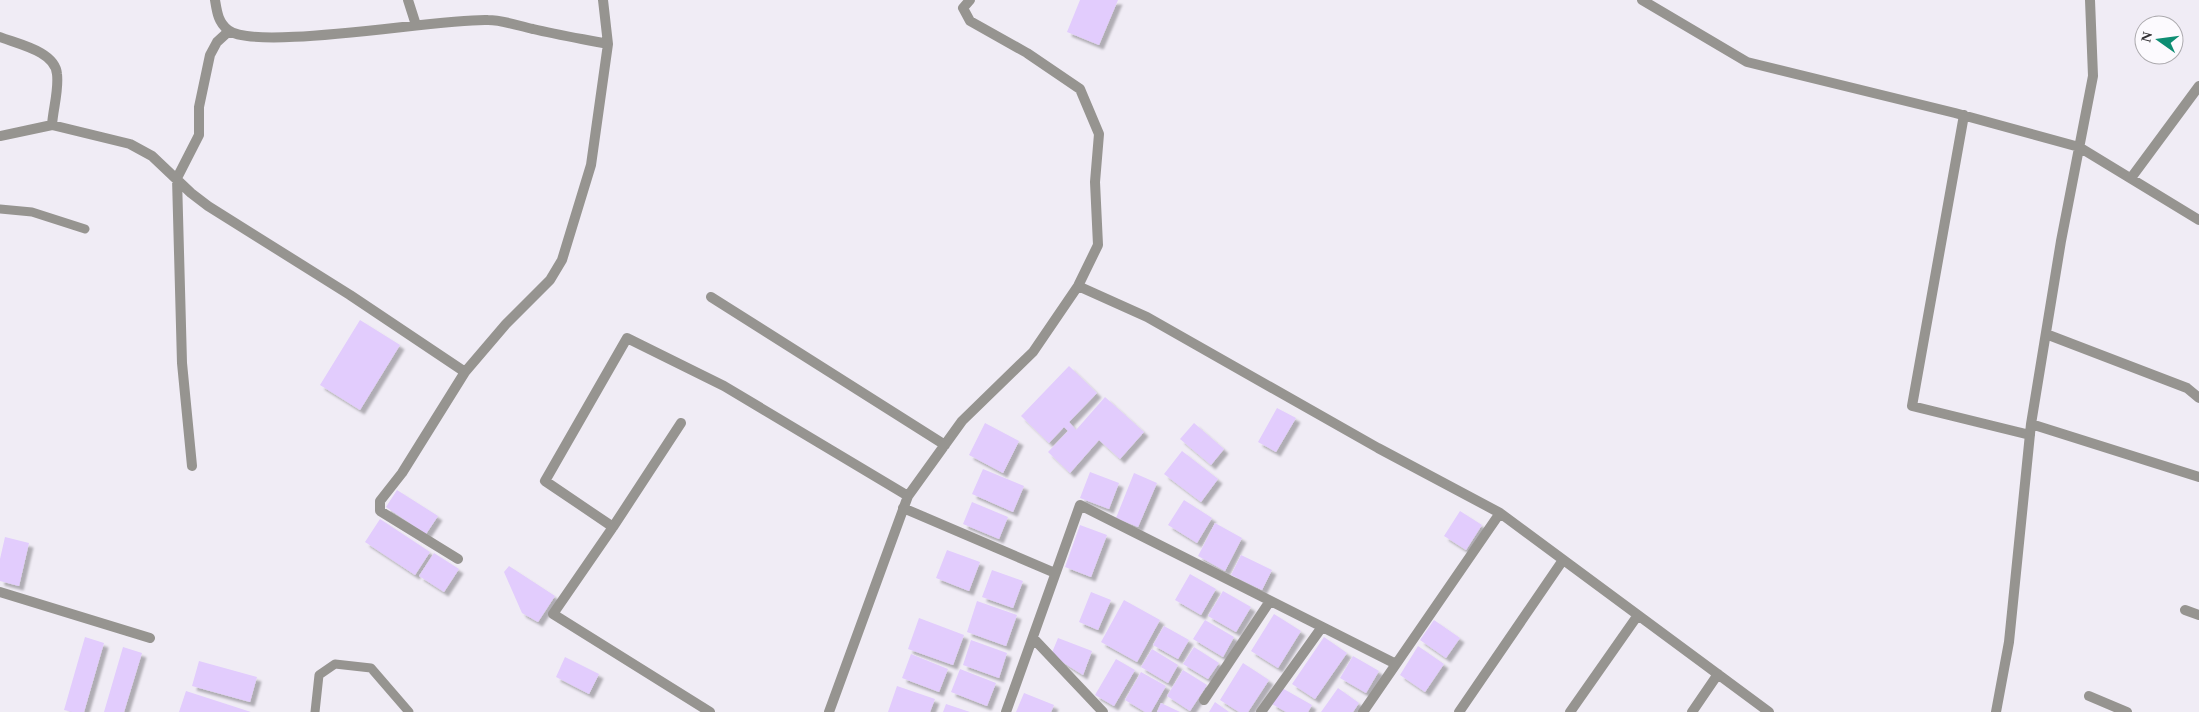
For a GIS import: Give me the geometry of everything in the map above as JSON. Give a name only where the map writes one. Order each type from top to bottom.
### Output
[{"type":"street","points":[[215,0],[218,20],[229,31],[241,35],[268,38],[458,20],[490,20],[608,44]]},
{"type":"street","points":[[408,0],[416,25]]},
{"type":"street","points":[[458,559],[380,511],[380,501],[402,472],[465,372],[506,324],[550,280],[562,260],[591,165],[608,44],[603,0]]},
{"type":"street","points":[[1642,0],[1747,62],[1964,115],[2079,147],[2199,220]]},
{"type":"street","points":[[1996,712],[2009,642],[2030,429],[2061,241],[2093,76],[2090,0]]},
{"type":"street","points":[[829,712],[908,496],[962,421],[1033,352],[1078,286],[1098,245],[1095,182],[1099,134],[1080,89],[1027,53],[970,21],[964,3]]},
{"type":"street","points":[[192,466],[182,363],[177,178],[199,135],[199,107],[210,55],[217,42],[229,31]]},
{"type":"street","points":[[0,37],[39,52],[52,61],[57,73],[52,125]]},
{"type":"street","points":[[2131,178],[2199,86]]},
{"type":"street","points":[[1964,115],[1912,406],[2030,429],[2199,477]]},
{"type":"street","points":[[1,135],[52,125],[130,144],[152,156],[191,193],[208,206],[350,295],[465,372]]},
{"type":"street","points":[[1078,286],[1147,317],[1378,448],[1500,513],[1770,712]]},
{"type":"street","points":[[711,297],[945,445]]},
{"type":"street","points":[[2046,334],[2187,388],[2199,398]]},
{"type":"street","points":[[613,527],[545,481],[627,338],[724,386],[908,496]]},
{"type":"street","points":[[681,423],[553,614],[710,712]]},
{"type":"street","points":[[1006,712],[1080,505],[1396,664]]},
{"type":"street","points":[[903,508],[1055,573]]},
{"type":"street","points":[[1363,712],[1500,513]]},
{"type":"street","points":[[1458,712],[1563,560]]},
{"type":"street","points":[[0,592],[150,638]]},
{"type":"street","points":[[1204,700],[1270,601]]},
{"type":"street","points":[[2185,610],[2199,615]]},
{"type":"street","points":[[1570,712],[1638,615]]},
{"type":"street","points":[[1261,712],[1322,627]]},
{"type":"street","points":[[1033,638],[1103,712]]},
{"type":"street","points":[[1692,712],[1718,674]]},
{"type":"street","points":[[2089,696],[2127,712]]},
{"type":"lane","points":[[0,208],[32,212],[85,229]]},
{"type":"lane","points":[[315,712],[319,675],[335,664],[371,668],[409,712]]},
{"type":"building","points":[[1080,0],[1118,0],[1099,45],[1067,32]]},
{"type":"building","points":[[360,320],[400,345],[360,410],[320,385]]},
{"type":"building","points":[[1069,366],[1097,393],[1069,422],[1076,430],[1105,397],[1144,432],[1120,459],[1099,440],[1070,473],[1048,452],[1068,431],[1064,427],[1049,443],[1021,416]]},
{"type":"building","points":[[1277,408],[1296,418],[1276,452],[1258,442]]},
{"type":"building","points":[[985,423],[1019,441],[1003,473],[969,455]]},
{"type":"building","points":[[1194,423],[1224,449],[1211,465],[1180,439]]},
{"type":"building","points":[[1182,451],[1218,479],[1201,502],[1164,474]]},
{"type":"building","points":[[983,469],[1024,486],[1013,512],[972,494]]},
{"type":"building","points":[[1090,472],[1119,483],[1109,509],[1080,498]]},
{"type":"building","points":[[1134,473],[1157,483],[1138,527],[1116,518]]},
{"type":"building","points":[[397,490],[438,516],[426,534],[386,507]]},
{"type":"building","points":[[1184,500],[1212,518],[1197,543],[1168,525]]},
{"type":"building","points":[[972,502],[1008,517],[999,539],[963,524]]},
{"type":"building","points":[[1460,511],[1482,525],[1466,550],[1444,536]]},
{"type":"building","points":[[380,519],[430,552],[415,575],[365,542]]},
{"type":"building","points":[[1215,523],[1242,538],[1225,571],[1198,556]]},
{"type":"building","points":[[1080,525],[1107,535],[1091,577],[1065,567]]},
{"type":"building","points":[[5,537],[29,543],[19,586],[0,581],[0,559]]},
{"type":"building","points":[[947,550],[980,562],[969,591],[936,578]]},
{"type":"building","points":[[434,553],[459,569],[444,592],[419,576]]},
{"type":"building","points":[[1241,555],[1272,570],[1262,590],[1231,575]]},
{"type":"building","points":[[509,566],[555,596],[538,622],[522,613],[504,572]]},
{"type":"building","points":[[992,570],[1023,581],[1013,608],[982,597]]},
{"type":"building","points":[[1190,574],[1216,589],[1201,615],[1175,600]]},
{"type":"building","points":[[1223,591],[1251,607],[1236,632],[1208,616]]},
{"type":"building","points":[[1091,592],[1111,600],[1098,630],[1079,622]]},
{"type":"building","points":[[1124,600],[1160,620],[1137,662],[1101,642]]},
{"type":"building","points":[[977,601],[1017,615],[1006,646],[967,632]]},
{"type":"building","points":[[1274,614],[1301,631],[1278,668],[1251,651]]},
{"type":"building","points":[[919,618],[964,635],[953,665],[908,649]]},
{"type":"building","points":[[1205,620],[1234,637],[1223,657],[1193,639]]},
{"type":"building","points":[[1434,620],[1460,638],[1446,658],[1420,640]]},
{"type":"building","points":[[1164,626],[1189,640],[1178,659],[1153,645]]},
{"type":"building","points":[[85,637],[104,643],[84,712],[72,712],[64,710]]},
{"type":"building","points":[[1324,637],[1347,653],[1315,699],[1292,684]]},
{"type":"building","points":[[1058,638],[1092,651],[1083,675],[1051,655]]},
{"type":"building","points":[[971,640],[1007,653],[999,678],[963,665]]},
{"type":"building","points":[[1418,646],[1444,664],[1425,692],[1400,675]]},
{"type":"building","points":[[123,647],[142,653],[124,712],[104,712]]},
{"type":"building","points":[[1194,647],[1219,663],[1208,679],[1183,664]]},
{"type":"building","points":[[1152,649],[1178,665],[1168,683],[1141,667]]},
{"type":"building","points":[[911,654],[948,669],[939,692],[902,678]]},
{"type":"building","points":[[1353,656],[1379,671],[1366,693],[1340,678]]},
{"type":"building","points":[[565,657],[599,674],[589,694],[556,677]]},
{"type":"building","points":[[1116,659],[1135,670],[1114,706],[1095,695]]},
{"type":"building","points":[[199,661],[257,677],[250,702],[192,686]]},
{"type":"building","points":[[1243,663],[1269,680],[1248,712],[1239,712],[1220,700]]},
{"type":"building","points":[[960,669],[996,683],[987,706],[951,692]]},
{"type":"building","points":[[1183,670],[1207,685],[1190,711],[1167,696]]},
{"type":"building","points":[[1141,672],[1166,686],[1151,712],[1145,712],[1125,700]]},
{"type":"building","points":[[897,686],[935,699],[930,712],[888,712]]},
{"type":"building","points":[[1282,688],[1312,705],[1308,712],[1286,712],[1272,704]]},
{"type":"building","points":[[1338,688],[1359,703],[1353,712],[1321,712]]},
{"type":"building","points":[[186,691],[251,712],[179,712]]},
{"type":"building","points":[[1024,693],[1054,705],[1051,712],[1016,712]]},
{"type":"building","points":[[1215,702],[1229,712],[1209,712]]},
{"type":"building","points":[[1161,703],[1180,712],[1157,712]]},
{"type":"building","points":[[946,704],[970,712],[943,712]]}]
